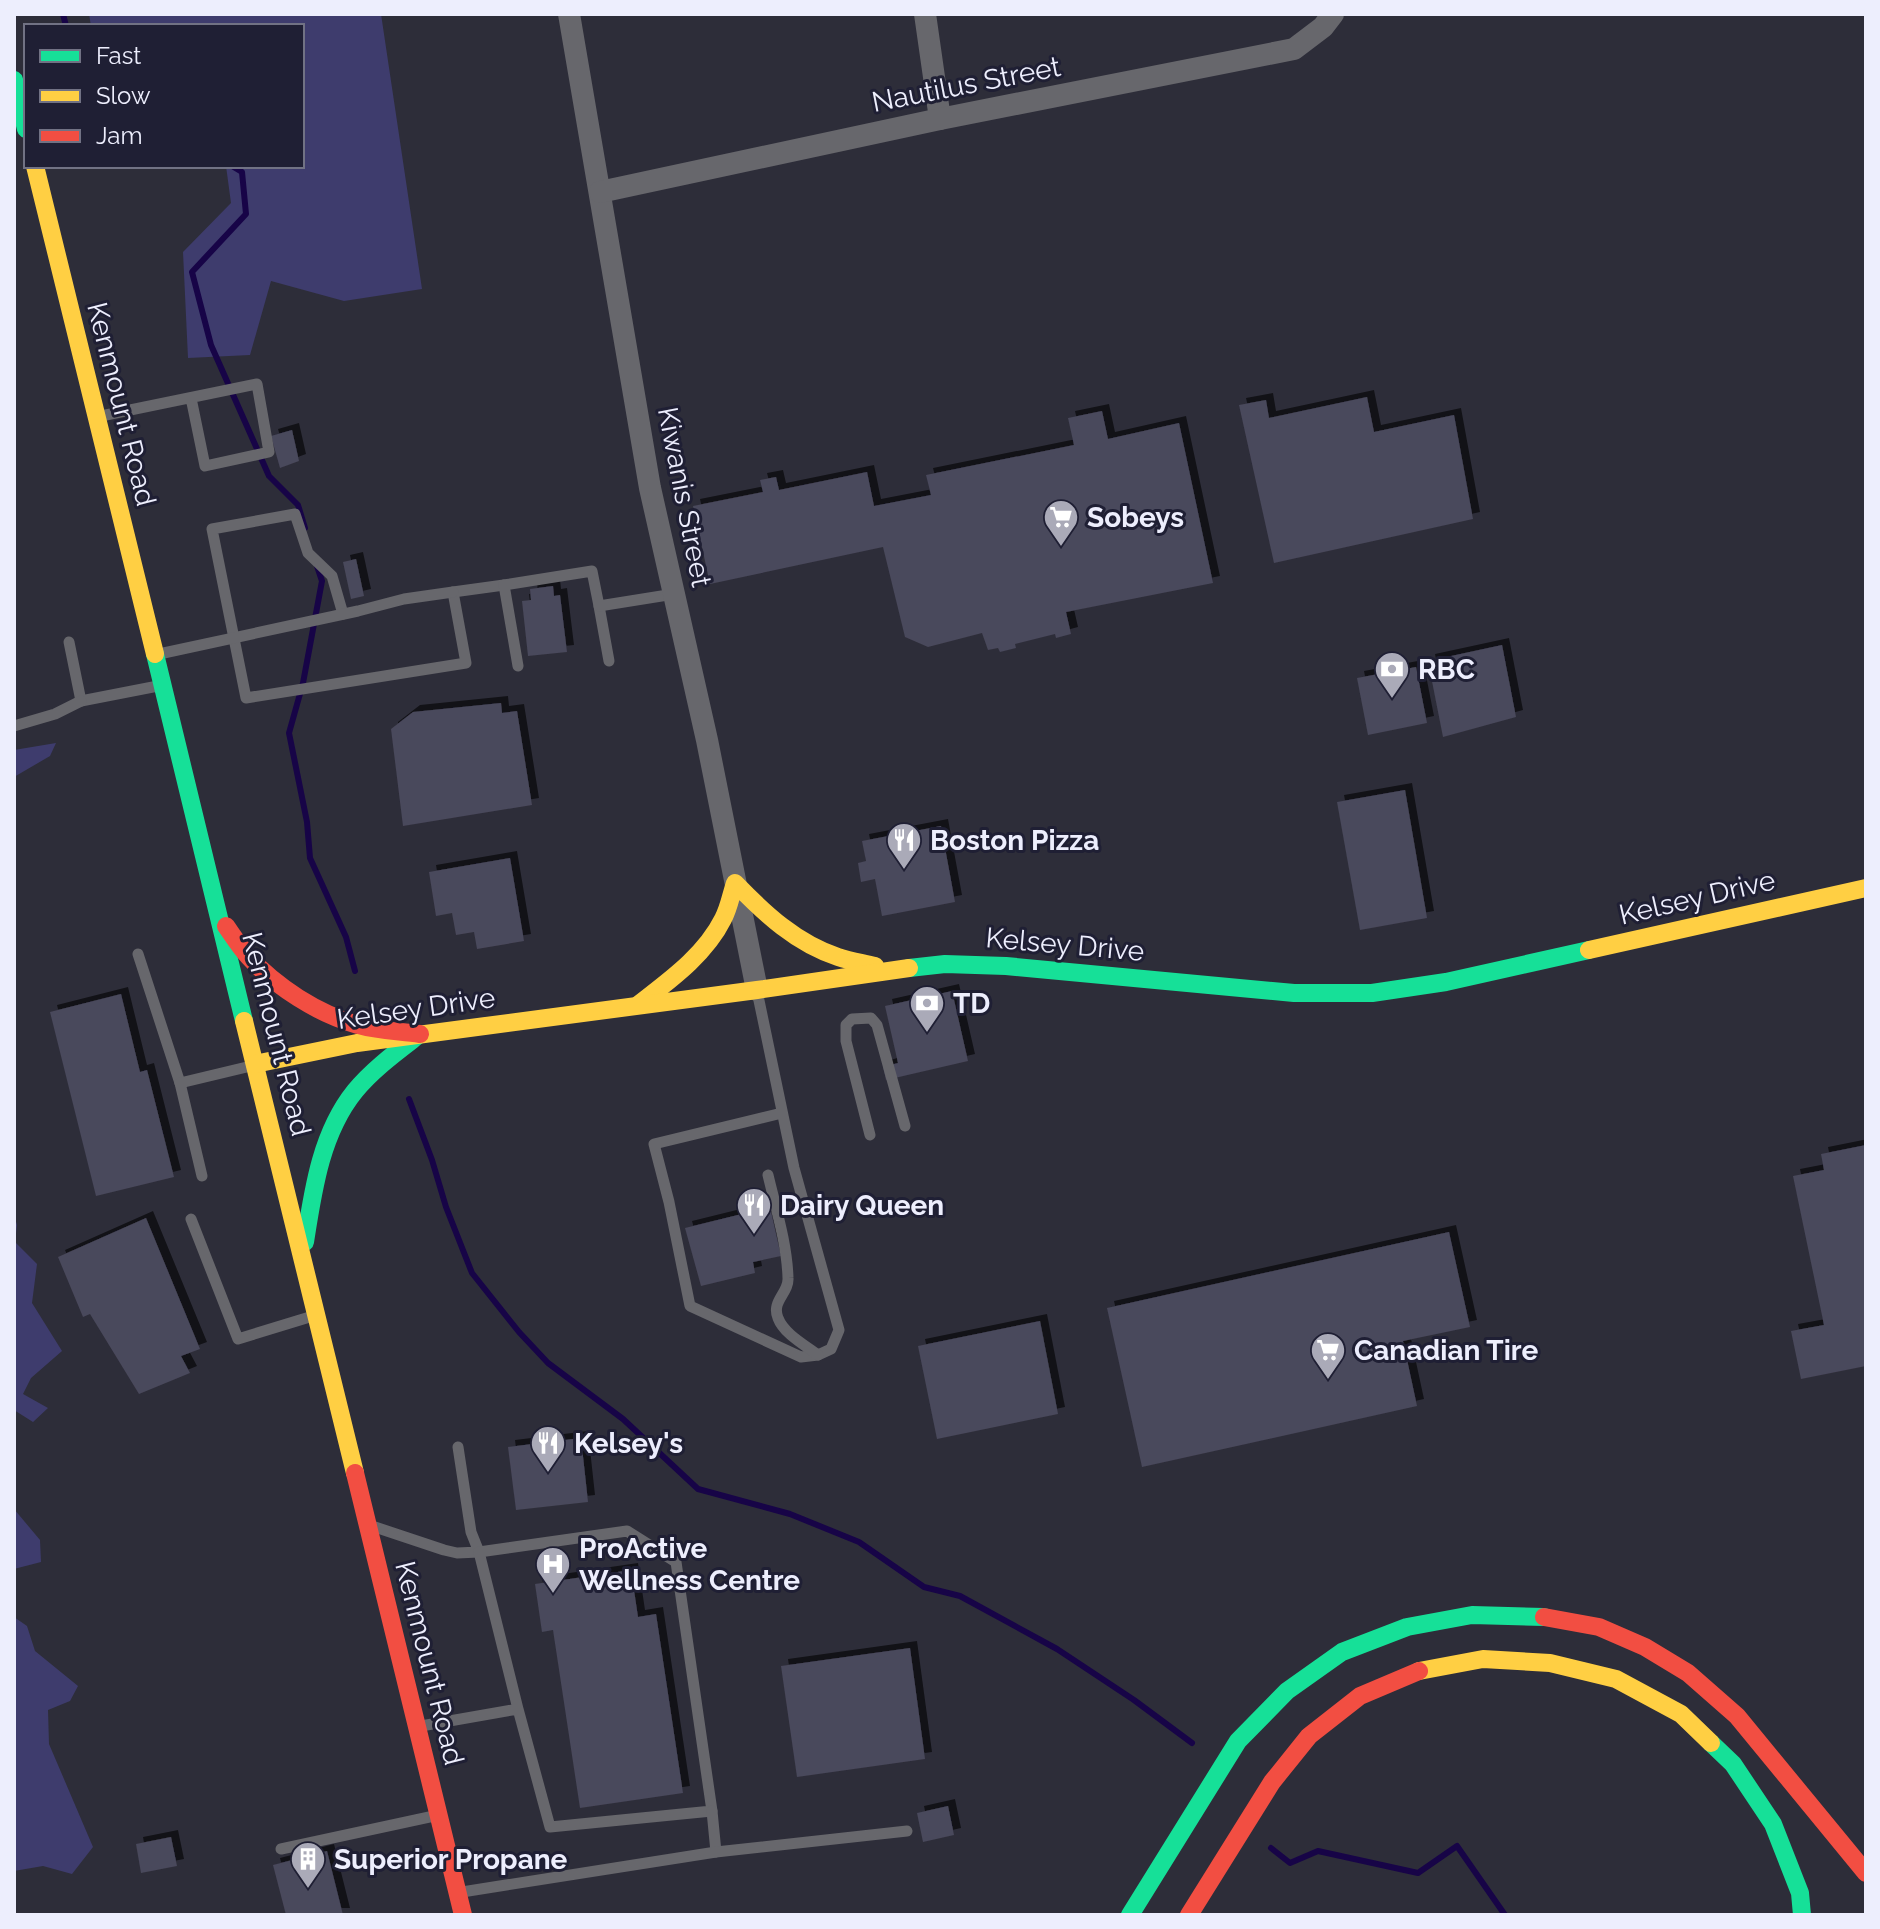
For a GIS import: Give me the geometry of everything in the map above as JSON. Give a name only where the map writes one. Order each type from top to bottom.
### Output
[{"type":"main road","points":[[14,80],[24,121]]},
{"type":"main road","name":"Kenmount Road","points":[[35,168],[463,1915]]},
{"type":"main road","points":[[637,1006],[677,976],[702,949],[723,918],[735,883],[767,916],[799,939],[836,957],[888,970]]},
{"type":"main road","name":"Kelsey Drive","points":[[255,1064],[357,1043],[945,964],[974,964],[1294,993],[1372,993],[1446,982],[1866,888]]},
{"type":"main road","points":[[219,916],[248,956],[268,977],[295,994],[357,1024],[420,1034]]},
{"type":"main road","points":[[303,1258],[312,1197],[335,1122],[353,1094],[378,1067],[420,1034]]},
{"type":"main road","points":[[1130,1915],[1238,1741],[1287,1691],[1342,1652],[1407,1627],[1472,1615],[1536,1616],[1599,1627],[1645,1647],[1688,1673],[1737,1716],[1866,1873]]},
{"type":"main road","points":[[1189,1915],[1272,1782],[1309,1736],[1360,1696],[1420,1671],[1483,1659],[1550,1663],[1616,1679],[1681,1714],[1733,1764],[1773,1824],[1800,1893],[1802,1915]]},
{"type":"street","name":"Kiwanis Street","points":[[569,14],[650,488],[707,740],[757,990]]},
{"type":"street","points":[[925,14],[940,119]]},
{"type":"street","name":"Nautilus Street","points":[[600,192],[940,119],[1294,49],[1323,27],[1333,14]]},
{"type":"lane","points":[[96,417],[257,384],[269,452],[205,466],[191,398]]},
{"type":"lane","points":[[343,614],[332,576],[308,553],[295,514],[212,529],[246,698],[466,663],[453,592]]},
{"type":"lane","points":[[155,655],[404,599],[592,571],[609,661]]},
{"type":"lane","points":[[504,585],[518,666]]},
{"type":"lane","points":[[599,606],[674,594]]},
{"type":"lane","points":[[69,642],[81,701]]},
{"type":"lane","points":[[14,726],[55,714],[81,701],[162,685]]},
{"type":"lane","points":[[138,954],[180,1083],[202,1176]]},
{"type":"lane","points":[[757,990],[794,1168],[839,1330],[831,1349],[818,1355],[801,1357],[690,1306],[654,1144],[782,1113]]},
{"type":"lane","points":[[870,1135],[846,1041],[846,1025],[852,1019],[871,1018],[877,1025],[905,1126]]},
{"type":"lane","points":[[180,1083],[255,1064]]},
{"type":"lane","points":[[768,1175],[789,1280],[776,1305],[777,1317],[793,1337],[818,1355]]},
{"type":"lane","points":[[191,1219],[238,1339],[317,1315]]},
{"type":"lane","points":[[458,1447],[471,1532],[479,1552],[550,1827],[712,1811]]},
{"type":"lane","points":[[368,1525],[457,1553],[627,1531],[676,1562],[716,1852]]},
{"type":"lane","points":[[417,1727],[518,1709]]},
{"type":"lane","points":[[281,1849],[439,1815]]},
{"type":"lane","points":[[458,1892],[716,1852],[907,1831]]},
{"type":"shaded area","points":[[89,14],[381,14],[422,289],[344,301],[271,281],[250,355],[188,358],[183,252],[231,203],[226,168],[304,168],[304,24],[91,24]]},
{"type":"shaded area","points":[[56,743],[50,756],[14,777],[14,750]]},
{"type":"shaded area","points":[[14,1215],[17,1225],[15,1242],[37,1264],[32,1303],[62,1351],[31,1378],[23,1394],[48,1408],[33,1422],[14,1410]]},
{"type":"shaded area","points":[[14,1509],[40,1540],[41,1562],[14,1569]]},
{"type":"shaded area","points":[[14,1617],[27,1626],[35,1651],[78,1686],[70,1701],[48,1710],[49,1744],[93,1847],[72,1874],[43,1866],[14,1871]]},
{"type":"building","points":[[1367,397],[1374,432],[1454,415],[1473,519],[1274,563],[1239,405],[1266,400],[1269,418]]},
{"type":"building","points":[[1102,411],[1108,439],[1179,423],[1213,583],[1066,612],[1071,634],[1056,638],[1055,634],[1015,644],[1016,648],[1000,652],[998,648],[988,650],[982,633],[928,647],[905,637],[883,547],[710,584],[693,506],[763,492],[760,480],[776,477],[779,490],[867,472],[874,506],[931,495],[926,475],[1074,445],[1068,418]]},
{"type":"building","points":[[292,430],[299,461],[280,468],[271,436]]},
{"type":"building","points":[[356,559],[364,596],[351,599],[343,562]]},
{"type":"building","points":[[553,586],[554,596],[560,595],[567,652],[528,656],[522,601],[531,600],[530,589]]},
{"type":"building","points":[[1502,645],[1516,717],[1443,737],[1428,661]]},
{"type":"building","name":"RBC","points":[[1416,667],[1427,723],[1368,735],[1357,678]]},
{"type":"building","points":[[501,703],[502,713],[517,711],[532,805],[403,826],[391,729],[413,712]]},
{"type":"building","points":[[1405,790],[1427,918],[1360,930],[1337,802]]},
{"type":"building","name":"Boston Pizza","points":[[941,826],[955,902],[882,916],[875,879],[861,882],[858,863],[866,861],[862,841]]},
{"type":"building","points":[[510,858],[524,941],[477,949],[474,932],[456,935],[452,913],[436,916],[429,872]]},
{"type":"building","name":"TD","points":[[952,991],[968,1061],[886,1080],[883,1067],[898,1063],[885,1006]]},
{"type":"building","points":[[121,994],[140,1072],[147,1070],[174,1177],[96,1196],[50,1012]]},
{"type":"building","points":[[1866,1145],[1866,1366],[1801,1379],[1791,1331],[1824,1325],[1793,1176],[1824,1170],[1821,1154]]},
{"type":"building","points":[[770,1207],[781,1256],[753,1262],[755,1273],[701,1286],[685,1228]]},
{"type":"building","points":[[146,1218],[200,1349],[181,1356],[190,1373],[139,1394],[90,1314],[83,1317],[58,1257]]},
{"type":"building","points":[[1449,1232],[1470,1327],[1403,1341],[1417,1406],[1142,1467],[1107,1308]]},
{"type":"building","points":[[1040,1321],[1058,1414],[937,1439],[918,1346]]},
{"type":"building","name":"Kelsey's","points":[[581,1438],[588,1502],[516,1510],[508,1447]]},
{"type":"building","points":[[631,1570],[638,1617],[656,1614],[683,1793],[580,1808],[553,1630],[542,1632],[535,1584]]},
{"type":"building","points":[[910,1648],[925,1759],[797,1777],[781,1666]]},
{"type":"building","points":[[948,1806],[954,1835],[923,1842],[917,1813]]},
{"type":"building","points":[[171,1837],[177,1866],[141,1873],[136,1844]]},
{"type":"building","name":"Superior Propane","points":[[327,1851],[343,1915],[286,1915],[273,1865]]},
{"type":"waterway","points":[[63,14],[66,24]]},
{"type":"waterway","points":[[235,168],[242,172],[246,214],[192,272],[211,345],[269,476],[298,505],[305,528]]},
{"type":"waterway","points":[[317,566],[322,581],[303,683],[289,733],[307,822],[310,858],[346,937],[355,971]]},
{"type":"waterway","points":[[409,1099],[472,1273],[548,1363],[623,1419],[698,1489],[790,1514],[859,1542],[924,1587],[960,1596],[1057,1649],[1192,1743]]},
{"type":"waterway","points":[[1271,1848],[1290,1863],[1318,1851],[1418,1873],[1457,1846],[1505,1915]]},
{"type":"traffic: fast","points":[[14,80],[24,121]]},
{"type":"traffic: fast","points":[[155,654],[244,1021]]},
{"type":"traffic: fast","points":[[909,968],[945,964],[1006,966],[1294,993],[1372,993],[1446,982],[1589,950]]},
{"type":"traffic: fast","points":[[305,1242],[320,1163],[343,1107],[370,1075],[420,1034]]},
{"type":"traffic: fast","points":[[1130,1915],[1238,1741],[1287,1691],[1342,1652],[1407,1627],[1472,1615],[1544,1617]]},
{"type":"traffic: fast","points":[[1711,1743],[1733,1764],[1773,1824],[1800,1893],[1802,1915]]},
{"type":"traffic: slow","points":[[35,168],[155,654]]},
{"type":"traffic: slow","points":[[639,1004],[686,966],[707,944],[725,915],[735,883],[770,916],[808,944],[838,957],[875,966]]},
{"type":"traffic: slow","points":[[1589,950],[1866,888]]},
{"type":"traffic: slow","points":[[255,1064],[357,1043],[909,968]]},
{"type":"traffic: slow","points":[[244,1021],[355,1473]]},
{"type":"traffic: slow","points":[[1419,1671],[1483,1659],[1550,1663],[1616,1679],[1681,1714],[1711,1743]]},
{"type":"traffic: jam","points":[[226,926],[259,967],[313,1007],[366,1027],[420,1034]]},
{"type":"traffic: jam","points":[[355,1473],[463,1915]]},
{"type":"traffic: jam","points":[[1544,1617],[1599,1627],[1645,1647],[1688,1673],[1737,1716],[1866,1873]]},
{"type":"traffic: jam","points":[[1189,1915],[1272,1782],[1309,1736],[1360,1696],[1419,1671]]},
{"type":"place","name":"Sobeys","points":[[1061,548]]},
{"type":"place","name":"RBC","points":[[1392,700]]},
{"type":"place","name":"Boston Pizza","points":[[904,871]]},
{"type":"place","name":"TD","points":[[927,1034]]},
{"type":"place","name":"Dairy Queen","points":[[754,1236]]},
{"type":"place","name":"Canadian Tire","points":[[1328,1381]]},
{"type":"place","name":"Kelsey's","points":[[548,1474]]},
{"type":"place","name":"ProActive Wellness Centre","points":[[553,1595]]},
{"type":"place","name":"Superior Propane","points":[[308,1890]]}]
